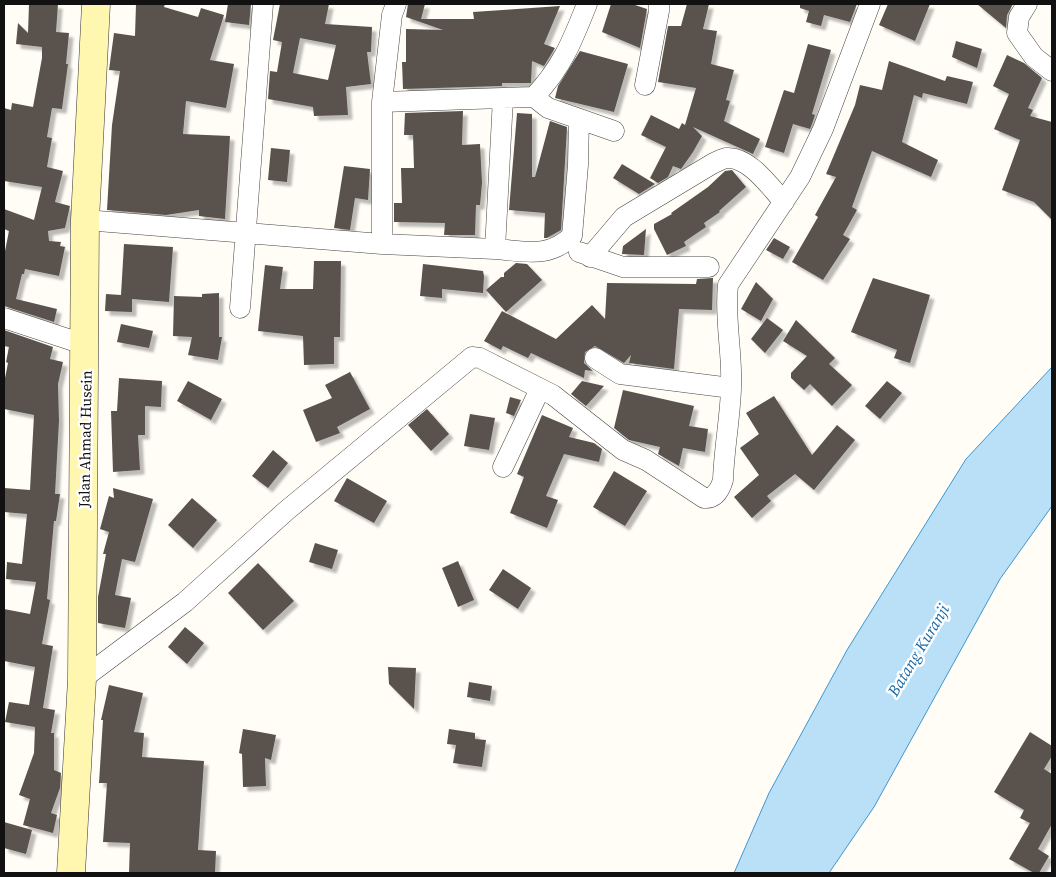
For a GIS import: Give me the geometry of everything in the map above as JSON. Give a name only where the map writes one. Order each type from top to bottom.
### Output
[{"type":"main road","name":"Jalan Ahmad Husein","points":[[71,873],[82,679],[86,345],[85,220],[96,4]]},
{"type":"street","points":[[240,308],[263,4]]},
{"type":"street","points":[[382,244],[382,102],[392,15],[396,4]]},
{"type":"street","points":[[534,97],[555,75],[575,35],[587,4]]},
{"type":"street","points":[[645,85],[660,11],[659,4]]},
{"type":"street","points":[[82,679],[185,602],[286,511],[467,360],[476,357],[553,396],[623,450],[646,460],[704,498],[710,498],[720,489],[723,480],[731,388],[730,325],[726,303],[728,286],[800,178],[823,129],[870,4]]},
{"type":"street","points":[[1027,4],[1019,17],[1017,33],[1034,57],[1052,71]]},
{"type":"street","points":[[382,102],[534,97],[548,108],[614,131]]},
{"type":"street","points":[[495,249],[503,98]]},
{"type":"street","points":[[85,220],[382,244],[548,252],[564,245],[572,236],[578,165],[579,119]]},
{"type":"street","points":[[590,258],[624,217],[725,158],[738,159],[746,164],[784,202]]},
{"type":"street","points":[[564,245],[590,258],[622,267],[709,267]]},
{"type":"street","points":[[4,318],[86,345]]},
{"type":"street","points":[[595,358],[620,374],[731,388]]},
{"type":"street","points":[[503,467],[540,389]]},
{"type":"water","name":"Batang Kuranji","points":[[1052,367],[1052,506],[1000,579],[874,807],[829,873],[734,873],[769,793],[847,650],[966,459]]},
{"type":"building","points":[[29,4],[58,4],[56,32],[69,33],[66,64],[68,64],[62,109],[52,108],[47,137],[52,138],[47,167],[63,171],[55,202],[70,206],[65,228],[48,231],[49,241],[61,242],[60,246],[65,247],[59,276],[25,269],[16,299],[57,309],[54,322],[4,306],[4,256],[9,231],[4,229],[4,209],[34,220],[42,187],[4,181],[4,108],[11,110],[12,103],[33,107],[42,58],[42,47],[16,44],[18,23],[28,33]]},
{"type":"building","points":[[136,4],[165,4],[164,7],[198,17],[201,8],[224,15],[210,60],[234,64],[226,108],[186,101],[183,134],[230,136],[225,219],[199,216],[199,210],[166,215],[107,210],[112,125],[120,71],[109,70],[114,33],[135,36]]},
{"type":"building","points":[[228,4],[251,4],[249,25],[225,22]]},
{"type":"building","points":[[280,4],[329,4],[325,24],[372,27],[371,52],[367,52],[371,84],[346,87],[348,115],[314,116],[313,107],[268,99],[270,71],[277,72],[282,42],[273,40]],"holes":[[[300,38],[336,45],[328,80],[293,73]]]},
{"type":"building","points":[[408,4],[425,4],[421,19],[474,19],[473,12],[560,6],[544,44],[555,48],[544,66],[532,61],[531,83],[502,83],[502,86],[403,89],[402,62],[406,62],[406,29],[443,30],[406,17]]},
{"type":"building","points":[[611,4],[632,4],[647,9],[640,48],[602,32]]},
{"type":"building","points":[[687,4],[709,4],[703,29],[717,31],[711,64],[734,70],[726,100],[730,101],[724,121],[760,139],[753,154],[693,127],[702,136],[693,152],[681,169],[673,166],[668,177],[658,183],[650,178],[666,147],[641,135],[651,115],[679,129],[682,123],[685,125],[696,88],[658,82],[668,26],[681,26]]},
{"type":"building","points":[[800,4],[857,4],[850,22],[824,15],[821,26],[806,22],[809,11],[800,8]]},
{"type":"building","points":[[888,4],[930,4],[915,41],[879,25]]},
{"type":"building","points":[[977,4],[1013,4],[1007,15],[1006,28]]},
{"type":"building","points":[[956,41],[982,49],[977,68],[952,57]]},
{"type":"building","points":[[808,44],[831,50],[812,114],[815,115],[810,129],[793,124],[784,153],[765,147],[784,90],[794,93]]},
{"type":"building","points":[[580,51],[628,64],[614,112],[555,98],[558,86]]},
{"type":"building","points":[[1007,55],[1024,63],[1042,78],[1028,108],[1033,110],[1030,116],[1052,122],[1052,220],[1034,202],[1002,190],[1020,140],[994,129],[1009,94],[993,86]]},
{"type":"building","points":[[889,61],[945,81],[947,76],[973,82],[967,104],[923,93],[922,98],[914,95],[902,142],[938,160],[931,177],[872,151],[852,207],[857,210],[843,235],[850,239],[823,280],[792,262],[818,217],[815,215],[836,177],[826,174],[855,105],[860,85],[882,90]]},
{"type":"building","points":[[463,111],[462,145],[480,144],[482,183],[480,205],[476,205],[475,235],[444,235],[445,223],[394,222],[394,203],[402,203],[401,168],[414,168],[413,135],[404,135],[405,113]]},
{"type":"building","points":[[517,113],[532,114],[532,177],[535,177],[550,121],[567,127],[561,230],[547,238],[544,238],[545,213],[509,210]]},
{"type":"building","points":[[271,148],[290,150],[287,182],[268,180]]},
{"type":"building","points":[[622,164],[655,184],[639,194],[613,178]]},
{"type":"building","points":[[344,166],[370,169],[368,200],[355,198],[350,230],[334,228]]},
{"type":"building","points":[[732,170],[746,187],[720,212],[704,223],[706,227],[684,242],[686,246],[667,255],[654,229],[654,224],[672,214],[708,187],[725,171]]},
{"type":"building","points":[[646,229],[644,255],[622,254],[623,246]]},
{"type":"building","points":[[774,238],[790,247],[783,259],[766,250]]},
{"type":"building","points":[[124,244],[173,247],[169,302],[132,299],[132,312],[105,311],[106,294],[121,295]]},
{"type":"building","points":[[314,261],[341,261],[340,337],[334,337],[334,364],[304,365],[303,336],[258,331],[265,265],[283,267],[280,289],[313,289]]},
{"type":"building","points":[[516,263],[527,264],[542,280],[506,312],[486,290],[501,277],[504,277],[504,273]]},
{"type":"building","points":[[423,264],[483,271],[483,293],[442,289],[442,298],[420,296]]},
{"type":"building","points":[[713,278],[712,310],[679,309],[674,369],[629,363],[631,355],[624,363],[595,346],[585,352],[584,363],[593,371],[585,370],[584,378],[531,353],[528,358],[503,346],[501,350],[484,341],[502,311],[556,339],[592,305],[605,319],[607,283],[696,284],[697,279]]},
{"type":"building","points":[[873,278],[930,295],[910,363],[894,358],[897,350],[851,332]]},
{"type":"building","points":[[756,282],[773,299],[761,321],[741,309]]},
{"type":"building","points":[[219,293],[219,337],[222,337],[218,360],[188,355],[192,337],[173,336],[174,296],[202,297],[202,294]]},
{"type":"building","points":[[767,318],[783,330],[765,353],[751,339]]},
{"type":"building","points":[[796,320],[835,358],[829,364],[852,385],[832,406],[810,384],[804,390],[791,378],[791,373],[807,356],[783,341]]},
{"type":"building","points":[[121,324],[153,331],[149,348],[117,342]]},
{"type":"building","points":[[4,330],[53,347],[50,359],[63,362],[58,384],[59,421],[55,494],[60,494],[56,521],[54,521],[47,599],[50,600],[42,644],[53,646],[43,708],[55,710],[51,733],[54,733],[54,770],[61,773],[60,788],[51,813],[57,815],[53,833],[23,825],[30,799],[19,795],[34,753],[35,727],[5,722],[9,702],[29,705],[35,667],[4,661],[4,609],[30,614],[36,582],[6,579],[7,562],[22,564],[27,514],[4,512],[4,488],[30,490],[34,415],[4,409],[4,383],[9,347],[4,346]]},
{"type":"building","points":[[350,372],[370,409],[337,427],[340,433],[316,442],[303,410],[332,398],[325,385]]},
{"type":"building","points":[[119,378],[162,381],[161,407],[145,406],[145,435],[138,435],[140,470],[113,472],[111,411],[117,411]]},
{"type":"building","points":[[188,381],[222,399],[211,420],[177,401]]},
{"type":"building","points":[[582,381],[604,386],[586,406],[571,394]]},
{"type":"building","points":[[887,381],[902,393],[880,419],[865,406]]},
{"type":"building","points":[[623,390],[694,406],[689,426],[708,429],[705,452],[683,448],[679,466],[658,454],[660,447],[629,440],[614,428]]},
{"type":"building","points":[[774,396],[812,455],[837,425],[855,440],[814,490],[795,474],[767,496],[771,501],[752,518],[734,497],[759,475],[740,448],[759,434],[746,413]]},
{"type":"building","points":[[510,397],[521,400],[514,416],[506,413]]},
{"type":"building","points":[[427,409],[449,434],[431,451],[408,425]]},
{"type":"building","points":[[470,414],[495,418],[489,450],[464,446]]},
{"type":"building","points":[[542,415],[573,428],[569,437],[594,443],[602,449],[599,462],[564,454],[546,496],[558,500],[547,528],[510,513],[524,477],[517,474]]},
{"type":"building","points":[[273,450],[288,463],[268,488],[252,476]]},
{"type":"building","points":[[614,471],[647,491],[625,526],[593,507]]},
{"type":"building","points":[[347,478],[387,501],[374,523],[334,501]]},
{"type":"building","points":[[113,488],[153,499],[135,562],[122,559],[115,595],[131,598],[125,628],[98,623],[98,597],[106,554],[103,554],[109,532],[100,529],[109,496],[114,498]]},
{"type":"building","points":[[192,498],[217,520],[193,548],[168,525]]},
{"type":"building","points":[[315,543],[338,550],[332,569],[309,562]]},
{"type":"building","points":[[458,561],[474,600],[458,607],[442,568]]},
{"type":"building","points":[[258,563],[294,601],[263,630],[228,593]]},
{"type":"building","points":[[503,569],[531,588],[518,609],[489,590]]},
{"type":"building","points":[[185,627],[204,643],[187,664],[168,647]]},
{"type":"building","points":[[388,667],[416,668],[414,709],[389,684]]},
{"type":"building","points":[[469,682],[492,686],[490,701],[467,697]]},
{"type":"building","points":[[109,685],[143,693],[134,732],[144,733],[142,757],[204,761],[198,850],[216,851],[215,873],[129,873],[130,843],[103,842],[107,783],[99,783],[103,720],[101,720]]},
{"type":"building","points":[[243,729],[276,735],[271,760],[265,758],[266,786],[243,787],[242,754],[239,753]]},
{"type":"building","points":[[449,729],[475,733],[475,739],[486,740],[482,767],[453,763],[456,745],[447,744]]},
{"type":"building","points":[[1030,732],[1052,746],[1052,756],[1044,769],[1052,774],[1052,824],[1038,849],[1049,856],[1039,873],[1034,873],[1009,859],[1030,823],[1020,818],[1024,810],[994,792]]},
{"type":"building","points":[[4,822],[32,830],[26,854],[4,848]]}]
